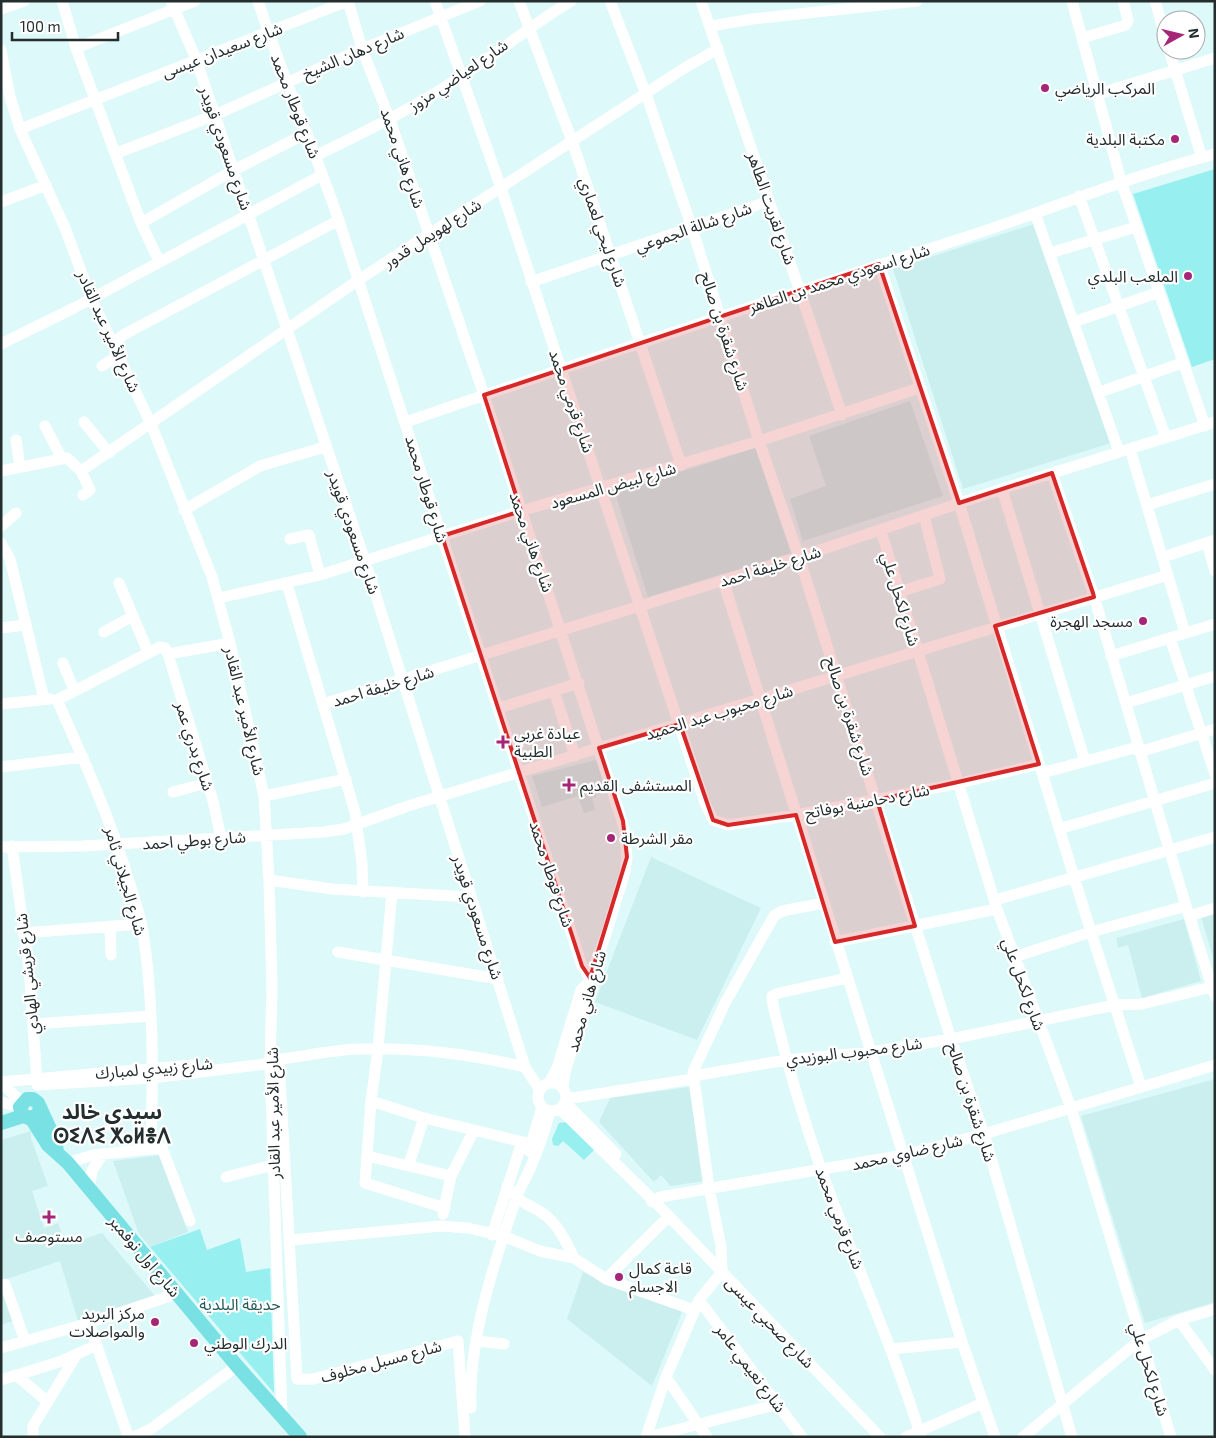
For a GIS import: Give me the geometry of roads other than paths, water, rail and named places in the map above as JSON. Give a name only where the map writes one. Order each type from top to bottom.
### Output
[{"type":"main road","points":[[1,1122],[28,1108]]},
{"type":"main road","name":"شارع اول نوفمبر","points":[[28,1108],[56,1140],[57,1152],[237,1366],[300,1437]]},
{"type":"street","points":[[1,9],[24,1]]},
{"type":"street","points":[[62,1],[76,48],[142,223],[159,262]]},
{"type":"street","points":[[76,48],[172,5],[195,1]]},
{"type":"street","name":"شارع قوطار محمد","points":[[258,1],[286,82],[339,220],[357,281],[406,422],[582,966],[589,980]]},
{"type":"street","name":"شارع سعيدان عيسى","points":[[20,129],[348,1]]},
{"type":"street","name":"شارع هاني محمد","points":[[348,1],[362,49],[390,120],[562,630],[623,821],[627,858],[621,888],[589,980],[589,994],[565,1072],[559,1101],[531,1167],[498,1236],[477,1341],[470,1397],[472,1437]]},
{"type":"street","name":"شارع قرمي محمد","points":[[435,1],[501,188],[705,803]]},
{"type":"street","name":"شارع دهان الشيخ","points":[[117,153],[215,115],[362,49],[480,1]]},
{"type":"street","name":"شارع ليحي لعماري","points":[[519,1],[572,141],[682,465]]},
{"type":"street","name":"شارع لعياضي مزوز","points":[[315,156],[390,120],[462,76],[528,27],[571,1]]},
{"type":"street","name":"شارع شقرة بن صالح","points":[[610,1],[646,94],[692,228],[799,557],[951,1040],[984,1134],[1072,1437]]},
{"type":"street","name":"شارع لقريت الطاهر","points":[[701,1],[842,415]]},
{"type":"street","points":[[711,26],[752,19],[917,1]]},
{"type":"street","points":[[1072,1],[1120,181],[1182,363],[1210,424]]},
{"type":"street","points":[[1082,38],[1126,25],[1128,20],[1123,1]]},
{"type":"street","name":"شارع مسعودي قويدر","points":[[172,5],[196,59],[325,447],[365,561],[525,1067],[540,1090]]},
{"type":"street","name":"شارع لهويمل قدور","points":[[81,472],[357,281],[572,141],[718,49]]},
{"type":"street","name":"شارع الأمير عبد القادر","points":[[1,50],[10,97],[20,129],[65,228],[91,298],[151,424],[219,598],[264,796],[280,1163],[282,1415]]},
{"type":"street","points":[[1098,94],[1175,72],[1215,58]]},
{"type":"street","points":[[1172,60],[1202,158]]},
{"type":"street","points":[[142,223],[234,170],[307,133]]},
{"type":"street","name":"شارع اسعودي محمد بن الطاهر","points":[[406,422],[640,341],[721,317],[1035,213],[1120,181],[1215,154]]},
{"type":"street","points":[[1,344],[322,175]]},
{"type":"street","points":[[1,202],[46,185]]},
{"type":"street","points":[[1079,196],[1166,438]]},
{"type":"street","name":"شارع شالة الجموعي","points":[[531,282],[769,201]]},
{"type":"street","points":[[1035,213],[1100,392],[1148,505],[1185,633]]},
{"type":"street","points":[[112,343],[125,334],[263,259],[339,220]]},
{"type":"street","points":[[1050,253],[1136,227]]},
{"type":"street","points":[[879,264],[959,503],[995,626],[1141,1087]]},
{"type":"street","points":[[1074,322],[1159,292]]},
{"type":"street","points":[[102,366],[118,356]]},
{"type":"street","points":[[1100,392],[1182,363]]},
{"type":"street","name":"شارع لبيض المسعود","points":[[219,598],[320,575],[521,511],[760,441],[919,388]]},
{"type":"street","points":[[84,422],[109,453]]},
{"type":"street","name":"شارع خليفة احمد","points":[[323,704],[641,607],[881,531],[1002,489],[1210,424]]},
{"type":"street","points":[[45,426],[62,459]]},
{"type":"street","points":[[16,440],[20,467]]},
{"type":"street","points":[[184,510],[206,500],[260,466],[325,447]]},
{"type":"street","points":[[1,471],[69,458],[81,472],[90,490],[83,495]]},
{"type":"street","points":[[1052,473],[1094,597],[1187,911],[1214,990]]},
{"type":"street","points":[[1148,505],[1215,484]]},
{"type":"street","points":[[1002,489],[1085,761]]},
{"type":"street","points":[[1,526],[16,513]]},
{"type":"street","points":[[899,592],[940,579],[924,516]]},
{"type":"street","name":"شارع لكحل علي","points":[[881,531],[996,904],[1038,1023],[1071,1108],[1171,1437]]},
{"type":"street","points":[[290,539],[309,535],[320,575]]},
{"type":"street","points":[[1164,557],[1211,542],[1215,571]]},
{"type":"street","points":[[1,543],[44,699]]},
{"type":"street","name":"شارع محبوب عبد الحميد","points":[[267,835],[336,831],[439,797],[1168,574]]},
{"type":"street","points":[[723,580],[962,1342],[995,1437]]},
{"type":"street","points":[[119,583],[148,652]]},
{"type":"street","points":[[287,584],[346,779],[357,824],[362,864],[362,892]]},
{"type":"street","points":[[104,632],[132,616]]},
{"type":"street","points":[[1111,656],[1215,624]]},
{"type":"street","points":[[1,628],[25,625]]},
{"type":"street","points":[[1170,638],[1215,774]]},
{"type":"street","points":[[1,704],[44,699],[57,700],[148,652],[162,647],[168,654],[230,643]]},
{"type":"street","name":"شارع بدري عمر","points":[[168,654],[207,783],[221,838]]},
{"type":"street","points":[[63,663],[74,690]]},
{"type":"street","points":[[1126,703],[1215,676]]},
{"type":"street","points":[[499,708],[579,683]]},
{"type":"street","points":[[554,690],[575,756]]},
{"type":"street","name":"شارع الجيلاني ثامر","points":[[57,700],[118,844],[141,924],[151,1016],[153,1074],[151,1148]]},
{"type":"street","name":"شارع دحامنية بوفاتح","points":[[705,803],[713,820],[722,824],[796,815],[1085,761],[1215,729]]},
{"type":"street","points":[[1,766],[82,756]]},
{"type":"street","points":[[264,796],[346,779]]},
{"type":"street","points":[[173,792],[207,783]]},
{"type":"street","points":[[1059,829],[1215,783]]},
{"type":"street","name":"شارع بوطي احمد","points":[[7,847],[118,844],[267,835]]},
{"type":"street","points":[[836,942],[915,926],[996,904],[1074,876],[1215,837]]},
{"type":"street","name":"شارع قريشي الهادي","points":[[7,847],[23,934],[33,1024],[33,1080],[28,1108]]},
{"type":"street","points":[[269,880],[362,892],[470,897]]},
{"type":"street","points":[[392,892],[378,1049],[370,1101],[366,1184],[444,1208]]},
{"type":"street","points":[[780,1404],[700,1426],[647,1437],[666,1377],[697,1305],[722,1272],[722,1246],[709,1188],[695,1075],[725,1003],[774,916],[782,911],[824,903]]},
{"type":"street","points":[[1014,957],[1091,932],[1187,911],[1215,908]]},
{"type":"street","points":[[23,934],[141,924]]},
{"type":"street","points":[[110,926],[111,954]]},
{"type":"street","points":[[338,952],[498,980]]},
{"type":"street","name":"شارع قرمي محمد","points":[[847,978],[772,996],[786,1060],[821,1170],[891,1349],[920,1434]]},
{"type":"street","points":[[589,980],[581,990],[557,1068],[550,1083],[540,1090],[538,1098],[559,1101],[695,1075]]},
{"type":"street","name":"شارع محبوب البوزيدي","points":[[695,1075],[786,1060],[871,1052],[951,1040],[1038,1023],[1115,1005],[1135,1005],[1214,990]]},
{"type":"street","points":[[33,1024],[151,1016]]},
{"type":"street","name":"شارع زبيدي لمبارك","points":[[1,1082],[153,1074],[265,1057],[275,1060],[346,1050],[378,1049],[415,1049],[449,1052],[525,1067]]},
{"type":"street","name":"شارع ضاوي محمد","points":[[656,1202],[709,1188],[904,1155],[984,1134],[1215,1065]]},
{"type":"street","points":[[559,1101],[592,1093],[695,1075]]},
{"type":"street","points":[[1,1082],[28,1108]]},
{"type":"street","points":[[550,1083],[559,1101]]},
{"type":"street","points":[[586,1122],[581,1112],[580,1104],[592,1093]]},
{"type":"street","points":[[370,1101],[424,1118],[526,1143],[507,1187],[498,1236]]},
{"type":"street","name":"شارع هاني محمد","points":[[521,1187],[526,1143],[559,1101]]},
{"type":"street","name":"شارع صحبي عيسى","points":[[559,1101],[586,1122],[668,1216],[880,1437]]},
{"type":"street","name":"شارع صحبي عيسى","points":[[559,1101],[656,1202]]},
{"type":"street","points":[[1,1102],[28,1108]]},
{"type":"street","points":[[409,1164],[424,1118]]},
{"type":"street","points":[[440,1226],[451,1176],[474,1130]]},
{"type":"street","points":[[68,1163],[86,1157],[151,1148],[163,1149],[190,1221]]},
{"type":"street","points":[[89,1189],[92,1171],[102,1155]]},
{"type":"street","points":[[367,1156],[409,1164],[451,1176]]},
{"type":"street","points":[[226,1177],[280,1163]]},
{"type":"street","name":"شارع الأمير عبد القادر","points":[[280,1163],[291,1240],[298,1379]]},
{"type":"street","points":[[507,1187],[516,1199],[543,1214],[552,1222],[562,1234],[574,1258]]},
{"type":"street","points":[[606,1279],[668,1216]]},
{"type":"street","points":[[291,1240],[440,1226],[468,1228],[498,1236],[540,1251],[574,1258],[606,1279],[697,1305]]},
{"type":"street","points":[[5,1284],[25,1341]]},
{"type":"street","points":[[1,1348],[89,1323],[176,1294]]},
{"type":"street","name":"شارع نعيمي عامر","points":[[697,1305],[780,1404],[802,1437]]},
{"type":"street","points":[[1023,1437],[1140,1340],[1179,1320],[1215,1309]]},
{"type":"street","points":[[1179,1320],[1215,1370]]},
{"type":"street","points":[[89,1323],[127,1433],[132,1437],[151,1429],[237,1366]]},
{"type":"street","name":"شارع مسبل مخلوف","points":[[298,1379],[313,1379],[458,1341],[465,1437]]},
{"type":"street","points":[[477,1341],[504,1344]]},
{"type":"street","points":[[891,1349],[962,1342]]},
{"type":"street","points":[[1,1380],[77,1354],[96,1345]]},
{"type":"street","points":[[33,1437],[33,1426],[77,1354]]},
{"type":"street","points":[[16,1375],[48,1402]]},
{"type":"street","points":[[666,1377],[707,1437]]},
{"type":"street","points":[[906,1437],[920,1434],[983,1403]]},
{"type":"place","name":"المركب الرياضي","points":[[1045,88]]},
{"type":"place","name":"مكتبة البلدية","points":[[1175,139]]},
{"type":"place","name":"الملعب البلدي","points":[[1188,276]]},
{"type":"place","name":"مسجد الهجرة","points":[[1143,621]]},
{"type":"place","name":"عيادة غربي الطبية","points":[[503,742]]},
{"type":"place","name":"المستشفى القديم","points":[[569,785]]},
{"type":"place","name":"مقر الشرطة","points":[[611,838]]},
{"type":"place","name":"مستوصف","points":[[49,1217]]},
{"type":"place","name":"قاعة كمال الاجسام","points":[[619,1277]]},
{"type":"place","name":"مركز البريد والمواصلات","points":[[155,1322]]},
{"type":"place","name":"الدرك الوطني","points":[[194,1343]]},
{"type":"district","name":"سيدي خالد ⵙⵉⴷⵉ ⵅⴰⵍⴻⴷ","points":[[112,1124]]},
{"type":"park label","name":"حديقة البلدية","points":[[240,1304]]}]
